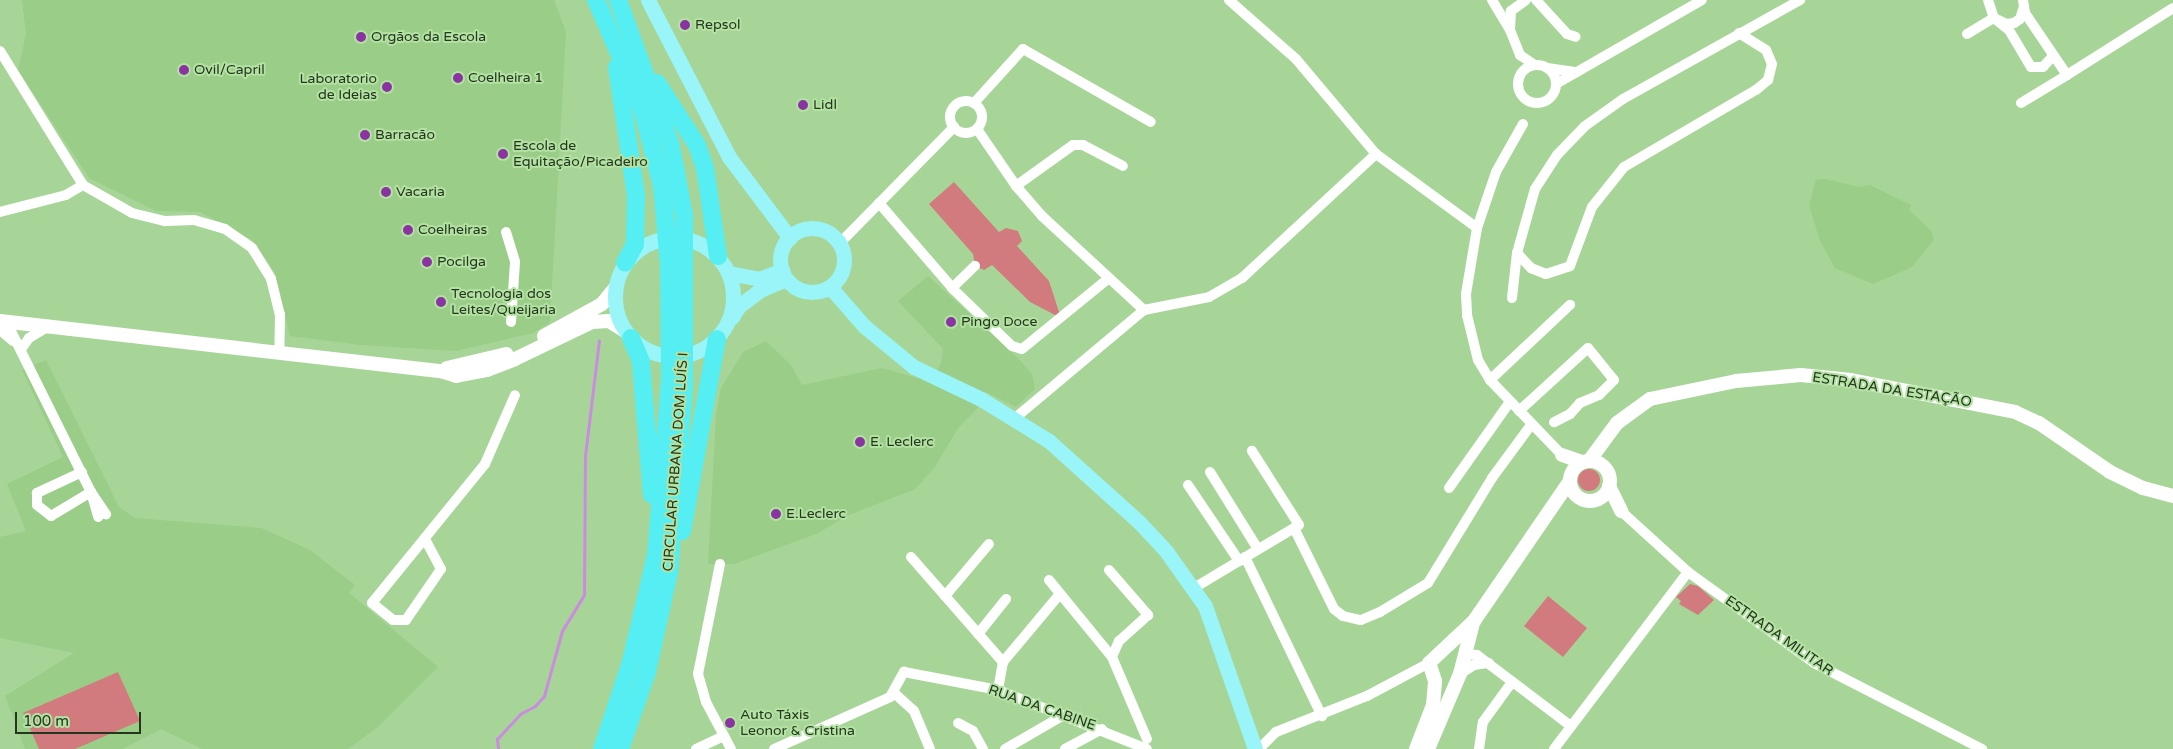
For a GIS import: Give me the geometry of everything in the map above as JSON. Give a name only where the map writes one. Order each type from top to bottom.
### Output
[{"type":"highway","name":"CIRCULAR URBANA DOM LUÍS I","points":[[596,0],[641,104],[663,196],[669,264],[670,379],[656,555],[631,662],[602,749]]},
{"type":"highway","name":"CIRCULAR URBANA DOM LUÍS I","points":[[618,0],[642,61],[671,146],[684,215],[684,386],[669,572],[647,672],[620,749]]},
{"type":"highway","points":[[608,28],[622,88],[636,195],[635,244],[626,263]]},
{"type":"highway","points":[[642,61],[697,145],[705,168],[711,251]]},
{"type":"highway","points":[[669,572],[683,528],[722,332]]},
{"type":"highway","points":[[628,335],[641,362],[656,555]]},
{"type":"main road","points":[[648,0],[725,151],[790,238]]},
{"type":"main road","points":[[812,228],[827,233],[840,243],[844,264],[841,275],[830,287],[815,292],[804,292],[784,275],[782,251],[790,238],[812,228]]},
{"type":"main road","points":[[722,332],[733,308],[734,290],[729,273],[711,251],[687,239],[670,238],[653,242],[638,250],[626,263],[615,288],[616,310],[628,335],[646,350],[664,356],[683,356],[702,350],[722,332],[739,306],[784,275]]},
{"type":"main road","points":[[729,273],[759,278],[784,275]]},
{"type":"main road","points":[[830,287],[864,326],[920,371],[981,399],[1049,441],[1091,476],[1152,536],[1194,588],[1212,623],[1245,726],[1255,749]]},
{"type":"main road","points":[[1245,726],[1248,749]]},
{"type":"street","points":[[1229,0],[1296,59],[1376,154],[1477,228]]},
{"type":"street","points":[[1492,0],[1510,30],[1520,55],[1519,79],[1523,96],[1534,102],[1552,96],[1556,84],[1702,0]]},
{"type":"street","points":[[1510,30],[1511,11],[1514,3],[1526,0]]},
{"type":"street","points":[[1536,0],[1567,34],[1576,37]]},
{"type":"street","points":[[1512,298],[1517,253],[1535,189],[1557,155],[1585,126],[1623,99],[1800,0]]},
{"type":"street","points":[[1992,6],[2007,24],[2014,23],[2023,3]]},
{"type":"street","points":[[2023,3],[2053,56],[2067,75]]},
{"type":"street","points":[[1967,34],[1992,6]]},
{"type":"street","points":[[1992,6],[2031,67],[2043,67],[2053,56]]},
{"type":"street","points":[[2021,103],[2173,8]]},
{"type":"street","points":[[1517,253],[1531,268],[1546,274],[1570,266],[1592,207],[1624,167],[1756,90],[1768,80],[1772,64],[1766,50],[1739,33]]},
{"type":"street","points":[[974,102],[1023,49],[1151,122]]},
{"type":"street","points":[[0,51],[82,185],[132,213],[165,222],[194,220],[225,229],[252,248],[271,279],[280,314],[279,353]]},
{"type":"street","points":[[1520,55],[1536,65],[1577,72]]},
{"type":"street","points":[[1519,79],[1525,70],[1536,65]]},
{"type":"street","points":[[1547,68],[1556,84]]},
{"type":"street","points":[[974,102],[964,101],[954,106],[950,116],[954,126],[963,132],[977,128]]},
{"type":"street","points":[[974,102],[982,115],[977,128]]},
{"type":"street","points":[[1523,124],[1502,160],[1477,228],[1466,294],[1467,315],[1478,360],[1490,380],[1509,402],[1562,455],[1580,498]]},
{"type":"street","points":[[840,243],[954,126]]},
{"type":"street","points":[[977,128],[1016,186],[1042,216],[1144,310]]},
{"type":"street","points":[[1016,186],[1073,145],[1083,145],[1123,166]]},
{"type":"street","points":[[1014,419],[1144,310],[1209,297],[1230,288],[1376,154]]},
{"type":"street","points":[[0,212],[66,195],[82,185]]},
{"type":"street","points":[[879,203],[952,288],[1012,346],[1022,349],[1109,278]]},
{"type":"street","points":[[506,232],[515,262],[512,322]]},
{"type":"street","points":[[952,288],[976,266]]},
{"type":"street","points":[[2,324],[26,324],[441,371],[456,376],[468,375],[538,344],[565,329],[602,304],[615,288]]},
{"type":"street","points":[[1490,380],[1570,305]]},
{"type":"street","points":[[565,329],[600,320],[610,321],[628,335]]},
{"type":"street","points":[[2,324],[22,348],[102,516]]},
{"type":"street","points":[[22,348],[22,332],[26,324]]},
{"type":"street","points":[[22,348],[29,338],[47,327]]},
{"type":"street","points":[[1519,411],[1588,348],[1614,380],[1599,395],[1580,403],[1570,414],[1554,422]]},
{"type":"street","name":"ESTRADA DA ESTAÇÃO","points":[[1591,463],[1625,415],[1657,397],[1769,376],[1826,377],[2015,412],[2039,423],[2110,472],[2143,488],[2173,496]]},
{"type":"street","points":[[425,539],[442,569],[406,620],[393,620],[372,602],[484,464],[515,394]]},
{"type":"street","points":[[1449,488],[1509,402]]},
{"type":"street","points":[[1294,528],[1334,609],[1343,616],[1361,620],[1380,612],[1428,583],[1492,478],[1532,425]]},
{"type":"street","points":[[1194,588],[1299,525],[1252,451]]},
{"type":"street","points":[[1556,505],[1580,498],[1598,499],[1609,486],[1610,477],[1591,463],[1562,455]]},
{"type":"street","points":[[1433,660],[1474,620],[1556,505],[1571,477],[1591,463]]},
{"type":"street","points":[[82,472],[37,493],[37,506],[51,516],[92,492]]},
{"type":"street","points":[[1210,472],[1258,549]]},
{"type":"street","points":[[1188,485],[1242,559],[1322,716]]},
{"type":"street","name":"ESTRADA MILITAR","points":[[1609,486],[1621,511]]},
{"type":"street","name":"ESTRADA MILITAR","points":[[1598,499],[1621,511],[1688,572],[1814,663],[1982,749]]},
{"type":"street","points":[[945,596],[989,544]]},
{"type":"street","points":[[910,558],[1004,662]]},
{"type":"street","points":[[720,564],[698,674],[706,702],[731,749]]},
{"type":"street","points":[[1110,570],[1148,615],[1118,641],[1112,657]]},
{"type":"street","points":[[1554,749],[1688,572]]},
{"type":"street","points":[[1049,580],[1059,595],[1112,657],[1147,744]]},
{"type":"street","points":[[998,690],[1004,662],[1059,595]]},
{"type":"street","points":[[978,634],[1006,599]]},
{"type":"street","points":[[1428,749],[1460,674],[1471,654],[1468,635],[1474,620]]},
{"type":"street","points":[[1471,654],[1489,663],[1570,726]]},
{"type":"street","points":[[1259,749],[1276,732],[1322,716],[1433,660],[1448,655],[1455,659],[1460,674]]},
{"type":"street","points":[[1416,749],[1433,706],[1435,681],[1433,660]]},
{"type":"street","points":[[1460,674],[1474,665],[1489,663]]},
{"type":"street","name":"RUA DA CABINE","points":[[894,692],[904,672],[998,690],[1147,744]]},
{"type":"street","points":[[1479,749],[1483,722],[1512,682]]},
{"type":"street","points":[[774,749],[890,698],[894,692],[914,711],[930,749]]},
{"type":"street","points":[[1005,749],[1064,715]]},
{"type":"street","points":[[958,723],[973,731],[983,749]]},
{"type":"street","points":[[1065,749],[1102,729]]},
{"type":"street","points":[[696,749],[724,736]]},
{"type":"shaded area","points":[[22,0],[554,0],[566,32],[550,322],[533,333],[456,351],[361,345],[290,336],[274,271],[252,240],[200,212],[156,211],[89,178],[18,70],[26,34]]},
{"type":"shaded area","points":[[1825,179],[1859,187],[1870,185],[1911,205],[1909,210],[1931,231],[1934,240],[1912,267],[1873,284],[1835,268],[1820,241],[1809,205],[1816,180]]},
{"type":"shaded area","points":[[954,182],[999,232],[1006,228],[1018,231],[1022,241],[1017,246],[1049,281],[1061,318],[1030,302],[992,265],[984,270],[975,266],[973,254],[929,204]]},
{"type":"shaded area","points":[[928,276],[1017,357],[1032,374],[1035,389],[1016,407],[986,392],[977,409],[958,428],[935,467],[915,489],[849,515],[816,534],[734,564],[708,564],[716,415],[721,388],[743,352],[766,341],[791,365],[802,385],[882,368],[921,379],[935,373],[941,363],[943,349],[898,301]]},
{"type":"shaded area","points":[[46,360],[119,507],[135,518],[261,528],[310,550],[355,585],[349,593],[438,667],[379,726],[348,749],[202,749],[161,729],[123,749],[25,749],[5,696],[74,653],[0,638],[0,537],[26,531],[7,484],[63,457],[22,370]]},
{"type":"shaded area","points":[[1589,469],[1597,472],[1600,480],[1597,488],[1589,491],[1581,488],[1578,480],[1581,472]]},
{"type":"shaded area","points":[[1690,584],[1698,586],[1714,600],[1698,615],[1679,604],[1681,601],[1676,597]]},
{"type":"shaded area","points":[[1548,596],[1587,628],[1563,657],[1524,626]]},
{"type":"shaded area","points":[[118,672],[140,721],[75,749],[39,749],[23,713]]},
{"type":"waterway","points":[[498,749],[497,739],[520,714],[535,706],[544,696],[562,631],[584,595],[585,456],[599,341]]},
{"type":"place","name":"Repsol","points":[[685,25]]},
{"type":"place","name":"Orgãos da Escola","points":[[361,37]]},
{"type":"place","name":"Ovil/Capril","points":[[184,70]]},
{"type":"place","name":"Coelheira 1","points":[[458,78]]},
{"type":"place","name":"Laboratorio de Ideias","points":[[387,87]]},
{"type":"place","name":"Lidl","points":[[803,105]]},
{"type":"place","name":"Barracão","points":[[365,135]]},
{"type":"place","name":"Escola de Equitação/Picadeiro","points":[[503,154]]},
{"type":"place","name":"Vacaria","points":[[386,192]]},
{"type":"place","name":"Coelheiras","points":[[408,230]]},
{"type":"place","name":"Pocilga","points":[[427,262]]},
{"type":"place","name":"Tecnologia dos Leites/Queijaria","points":[[441,302]]},
{"type":"place","name":"Pingo Doce","points":[[951,322]]},
{"type":"place","name":"E. Leclerc","points":[[860,442]]},
{"type":"place","name":"E.Leclerc","points":[[776,514]]},
{"type":"place","name":"Auto Táxis Leonor & Cristina","points":[[730,723]]}]
